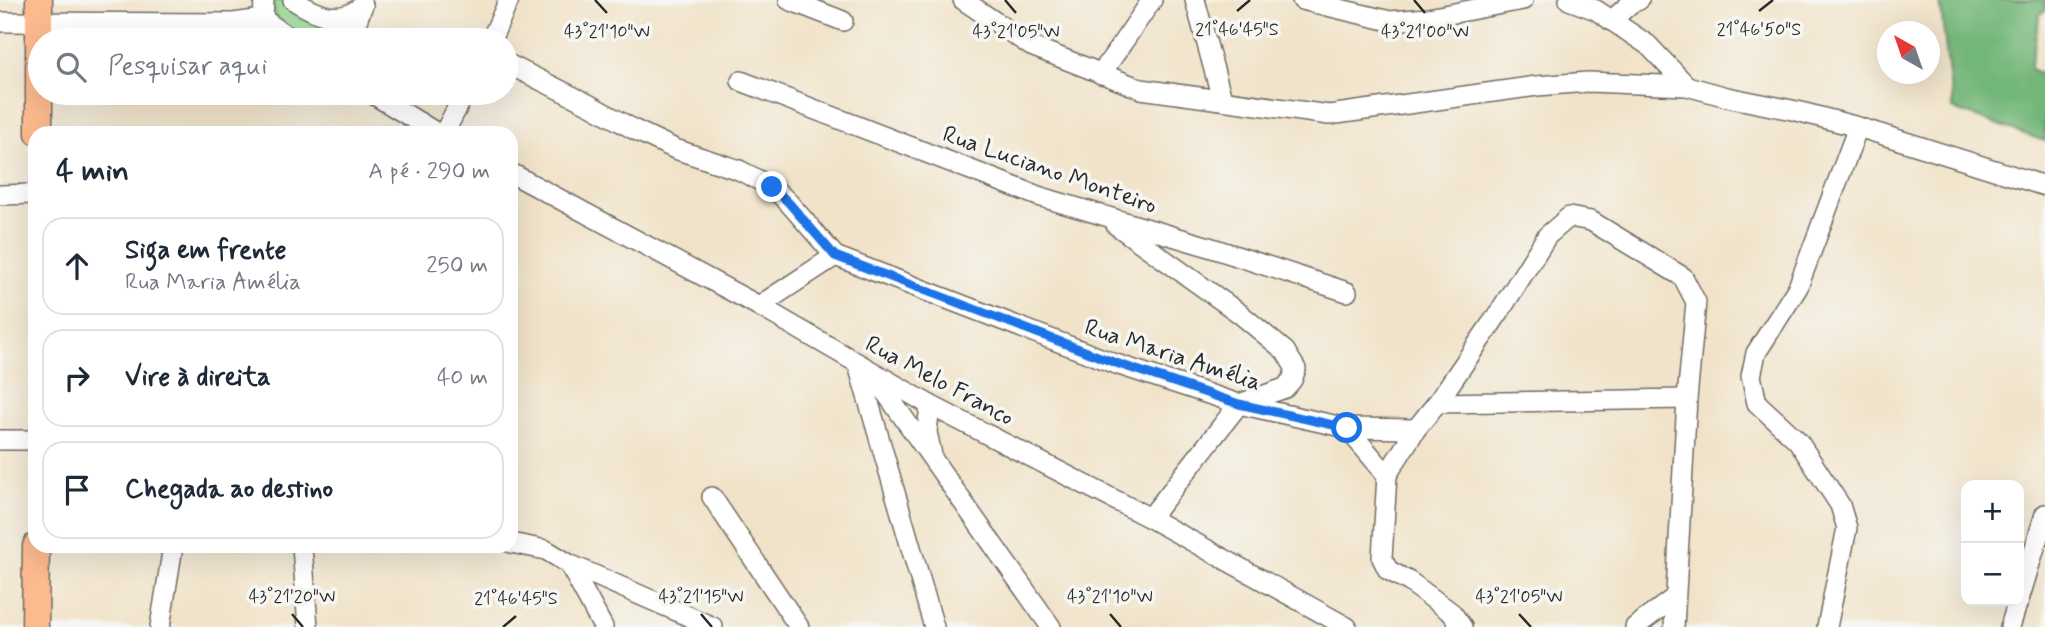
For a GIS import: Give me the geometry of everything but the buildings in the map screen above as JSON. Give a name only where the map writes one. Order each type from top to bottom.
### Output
[{"type":"main road","points":[[39,105],[39,126]]},
{"type":"main road","points":[[35,627],[36,553]]},
{"type":"street","points":[[293,0],[329,17],[353,14],[364,2]]},
{"type":"street","points":[[497,28],[509,0]]},
{"type":"street","points":[[789,0],[843,21]]},
{"type":"street","points":[[963,0],[1031,46],[1141,89],[1328,115],[1537,86],[1588,82],[1686,86],[1797,111],[2045,186]]},
{"type":"street","points":[[1101,74],[1152,0]]},
{"type":"street","points":[[1195,0],[1222,99]]},
{"type":"street","points":[[1302,0],[1390,21],[1429,18],[1523,0]]},
{"type":"street","points":[[1569,0],[1596,10],[1648,45],[1686,86]]},
{"type":"street","points":[[1611,21],[1639,0]]},
{"type":"street","points":[[354,28],[364,2]]},
{"type":"street","points":[[0,22],[38,11],[233,23],[263,9],[281,28]]},
{"type":"street","points":[[518,69],[676,149],[739,170],[772,187],[788,202],[835,256],[760,306]]},
{"type":"street","name":"Rua Luciano Monteiro","points":[[741,81],[1038,196],[1206,246],[1346,292]]},
{"type":"street","points":[[391,105],[426,126]]},
{"type":"street","points":[[448,126],[459,105]]},
{"type":"street","points":[[1827,627],[1847,528],[1840,505],[1798,441],[1757,402],[1751,376],[1756,353],[1798,287],[1858,128]]},
{"type":"street","name":"Rua Melo Franco","points":[[518,177],[760,306],[930,405],[1150,518],[1347,627]]},
{"type":"street","points":[[0,195],[28,194]]},
{"type":"street","points":[[1103,216],[1239,313],[1284,351],[1296,369],[1285,388],[1239,404],[1150,518]]},
{"type":"street","points":[[1462,627],[1452,613],[1410,582],[1388,570],[1382,558],[1387,475],[1416,429],[1500,311],[1547,236],[1569,218],[1591,221],[1683,277],[1696,302],[1687,400],[1674,627]]},
{"type":"street","name":"Rua Maria Amélia","points":[[835,256],[1116,363],[1239,404],[1347,428],[1416,429]]},
{"type":"street","points":[[865,368],[1051,627]]},
{"type":"street","points":[[865,368],[934,627]]},
{"type":"street","points":[[1437,403],[1687,400]]},
{"type":"street","points":[[930,405],[927,432],[934,463]]},
{"type":"street","points":[[1347,428],[1387,475]]},
{"type":"street","points":[[0,440],[28,440]]},
{"type":"street","points":[[712,497],[799,627]]},
{"type":"street","points":[[2024,583],[2045,514]]},
{"type":"street","points":[[518,544],[546,550],[569,564],[713,627]]},
{"type":"street","points":[[160,627],[172,553]]},
{"type":"street","points":[[303,553],[308,627]]},
{"type":"street","points":[[569,564],[603,627]]},
{"type":"street","points":[[1635,627],[1675,597]]},
{"type":"street","points":[[2010,627],[2017,606]]},
{"type":"green space","points":[[273,0],[300,11],[349,19],[349,28],[282,28],[275,15]]},
{"type":"green space","points":[[1940,0],[2045,0],[2045,11],[2040,14],[2030,69],[2045,75],[2045,141],[1953,109]]},
{"type":"route","points":[[772,187],[835,256],[1116,363],[1239,404],[1347,428]]}]
